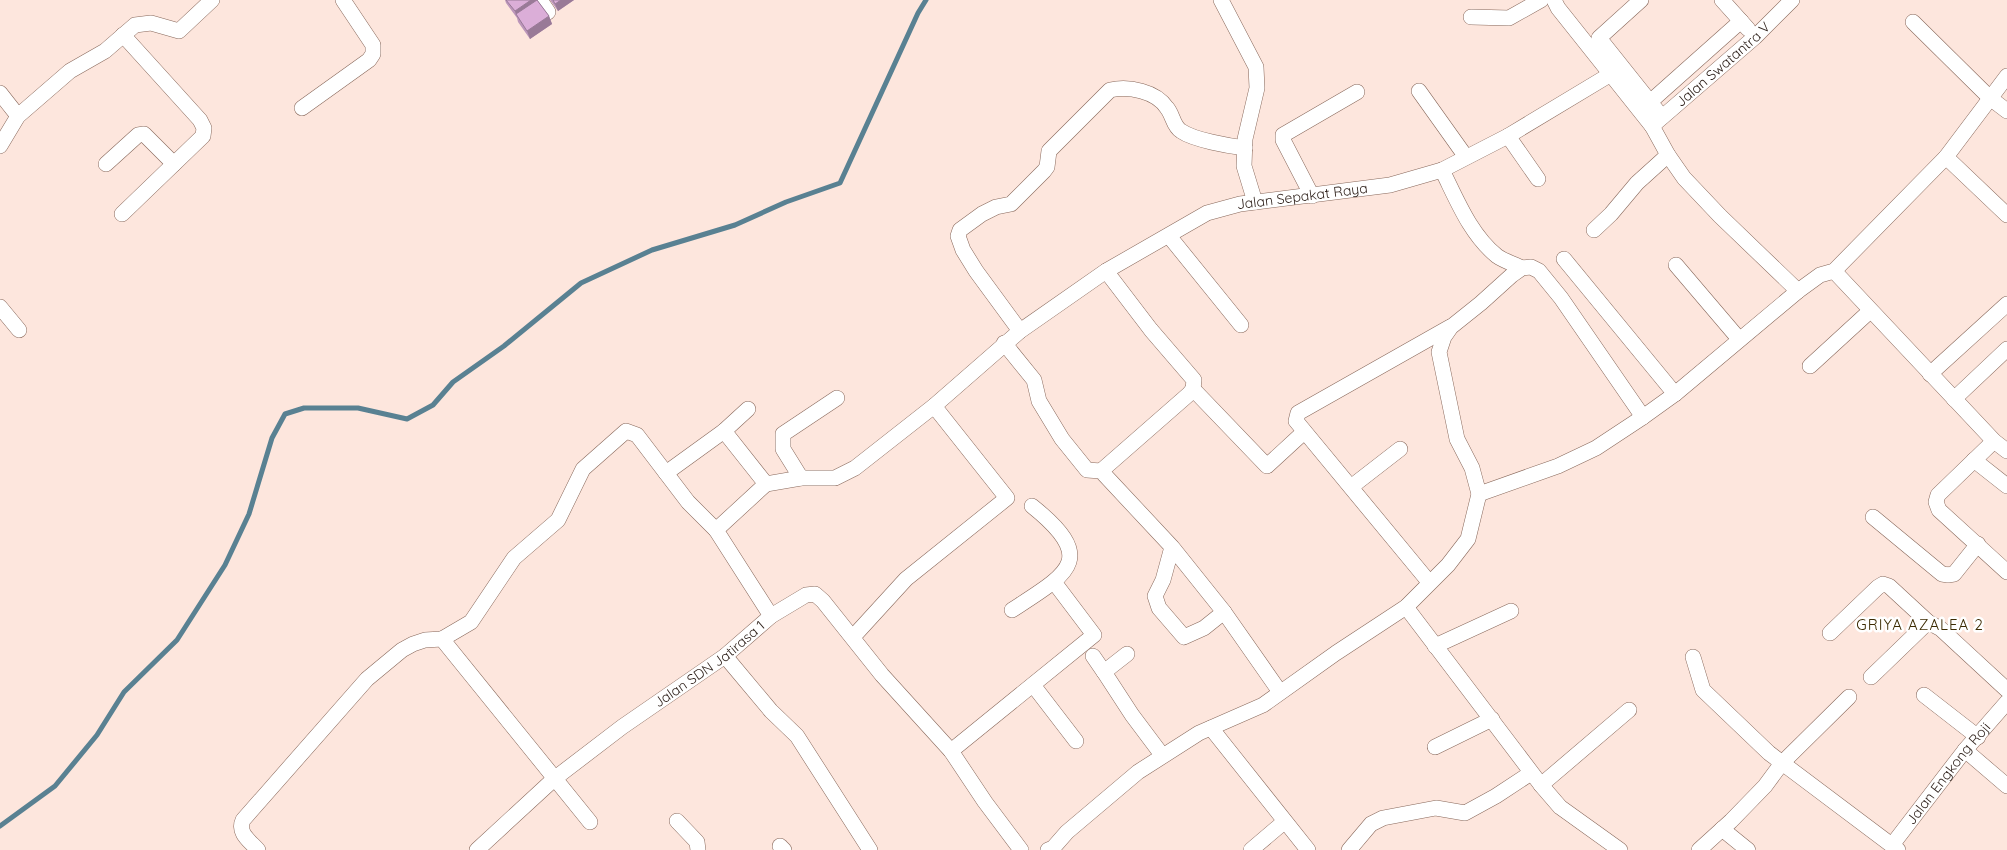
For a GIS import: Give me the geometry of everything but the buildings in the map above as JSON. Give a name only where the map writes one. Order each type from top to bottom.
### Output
[{"type":"street","points":[[0,146],[18,116],[70,71],[105,50],[135,25],[151,23],[179,31],[212,0]]},
{"type":"street","points":[[302,108],[369,60],[373,54],[373,44],[342,0]]},
{"type":"street","points":[[1221,0],[1256,67],[1257,88],[1247,124],[1244,166],[1256,202]]},
{"type":"street","points":[[1471,17],[1509,18],[1541,0]]},
{"type":"street","points":[[1554,0],[1558,8],[1611,74],[1657,121]]},
{"type":"street","points":[[1641,0],[1599,38],[1650,102],[1668,155],[1684,178],[1714,210],[1798,291]]},
{"type":"street","points":[[1722,0],[1755,37]]},
{"type":"street","name":"Jalan Swatantra V","points":[[1657,121],[1755,37],[1792,0]]},
{"type":"street","points":[[1650,102],[1742,22]]},
{"type":"street","points":[[1913,22],[1990,98],[2007,111]]},
{"type":"street","points":[[122,214],[203,136],[204,128],[200,120],[123,35]]},
{"type":"street","name":"Jalan Sepakat Raya","points":[[1004,343],[1106,271],[1207,214],[1240,204],[1390,185],[1442,170],[1508,136],[1611,74]]},
{"type":"street","points":[[1479,494],[1578,458],[1644,417],[1675,394],[1798,291],[1820,276],[1834,271],[1946,157],[2007,76]]},
{"type":"street","points":[[1020,331],[968,257],[959,241],[960,230],[996,207],[1011,204],[1047,167],[1049,151],[1110,90],[1130,89],[1152,95],[1167,106],[1179,130],[1188,135],[1245,148]]},
{"type":"street","points":[[1419,91],[1466,157]]},
{"type":"street","points":[[1312,196],[1283,140],[1283,135],[1357,92]]},
{"type":"street","points":[[0,93],[18,116]]},
{"type":"street","points":[[106,164],[138,135],[144,134],[174,164]]},
{"type":"street","points":[[1508,136],[1538,179]]},
{"type":"street","points":[[1594,230],[1611,214],[1637,182],[1668,155]]},
{"type":"street","points":[[1946,157],[2007,216]]},
{"type":"street","points":[[1442,170],[1463,214],[1480,238],[1498,257],[1522,268]]},
{"type":"street","points":[[1170,236],[1241,325]]},
{"type":"street","points":[[1564,259],[1675,394]]},
{"type":"street","points":[[1676,265],[1739,339]]},
{"type":"street","points":[[1429,582],[1304,432],[1296,421],[1298,413],[1451,327],[1512,275],[1522,268],[1531,267],[1538,271],[1561,298],[1644,417]]},
{"type":"street","points":[[1101,471],[1193,389],[1194,380],[1150,330],[1106,271]]},
{"type":"street","points":[[1834,271],[1994,441],[2007,451]]},
{"type":"street","points":[[1930,374],[2007,304]]},
{"type":"street","points":[[0,307],[20,330]]},
{"type":"street","points":[[1810,366],[1870,311]]},
{"type":"street","points":[[1048,850],[1053,848],[1067,832],[1121,785],[1162,755],[1198,733],[1263,705],[1336,653],[1406,607],[1429,582],[1448,566],[1468,539],[1479,494],[1472,468],[1457,439],[1439,352],[1444,336],[1451,327]]},
{"type":"street","points":[[716,530],[766,484],[800,478],[835,478],[855,468],[934,406],[1004,343],[1034,380],[1039,401],[1062,439],[1087,470],[1101,471],[1172,546],[1224,612],[1280,692]]},
{"type":"street","points":[[1954,398],[2007,349]]},
{"type":"street","points":[[1193,389],[1267,466],[1304,432]]},
{"type":"street","points":[[800,478],[783,449],[783,434],[838,398]]},
{"type":"street","points":[[854,638],[906,579],[1007,498],[934,406]]},
{"type":"street","points":[[666,472],[724,431],[748,409]]},
{"type":"street","name":"Jalan SDN Jatirasa 1","points":[[442,639],[471,622],[514,558],[558,520],[583,469],[626,431],[637,436],[688,502],[716,530],[771,616],[725,656],[622,727],[554,779],[477,850]]},
{"type":"street","points":[[724,431],[766,484]]},
{"type":"street","points":[[1994,441],[1938,495],[1936,502],[1939,510],[2007,572]]},
{"type":"street","points":[[1351,487],[1400,449]]},
{"type":"street","points":[[1974,460],[2007,486]]},
{"type":"street","points":[[1012,610],[1054,582],[1069,565],[1071,555],[1068,544],[1049,520],[1032,506]]},
{"type":"street","points":[[1873,517],[1942,574],[1954,574],[1978,544]]},
{"type":"street","points":[[1172,546],[1162,580],[1154,596],[1159,608],[1184,637],[1204,628],[1224,612]]},
{"type":"street","points":[[951,751],[1094,635],[1054,582]]},
{"type":"street","points":[[1830,633],[1883,584],[1889,586],[1928,622],[1941,629],[2007,690]]},
{"type":"street","points":[[771,616],[806,595],[815,594],[823,601],[882,675],[951,751],[985,802],[1021,850]]},
{"type":"street","points":[[1406,607],[1541,786],[1560,807],[1620,850]]},
{"type":"street","points":[[1435,646],[1511,611]]},
{"type":"street","points":[[1871,677],[1928,622]]},
{"type":"street","points":[[258,850],[242,832],[241,826],[250,813],[367,679],[402,650],[425,640],[442,639],[590,822]]},
{"type":"street","points":[[1104,672],[1127,654]]},
{"type":"street","points":[[725,656],[772,711],[797,736],[870,850]]},
{"type":"street","points":[[1093,656],[1127,708],[1162,755]]},
{"type":"street","points":[[1693,657],[1703,690],[1769,753],[1887,846]]},
{"type":"street","points":[[1033,685],[1076,741]]},
{"type":"street","points":[[1924,695],[1978,736]]},
{"type":"street","points":[[1699,850],[1722,830],[1765,786],[1782,763],[1849,697]]},
{"type":"street","name":"Jalan Engkong Roji","points":[[1887,846],[1965,750],[2007,702]]},
{"type":"street","points":[[1541,786],[1628,710]]},
{"type":"street","points":[[1435,747],[1492,719]]},
{"type":"street","points":[[1211,728],[1308,850]]},
{"type":"street","points":[[1965,750],[2007,786]]},
{"type":"street","points":[[1349,850],[1371,824],[1383,818],[1436,808],[1465,813],[1531,774]]},
{"type":"street","points":[[678,821],[697,842],[698,850]]},
{"type":"street","points":[[1251,850],[1284,822]]},
{"type":"street","points":[[1722,830],[1748,850]]},
{"type":"waterway","points":[[0,826],[55,786],[97,735],[124,692],[177,640],[225,565],[249,514],[272,438],[285,414],[304,408],[358,408],[407,419],[433,405],[453,382],[504,346],[581,283],[652,250],[735,225],[786,202],[840,183],[918,13],[926,0]]},
{"type":"district","name":"GRIYA AZALEA 2","points":[[1920,624]]}]
